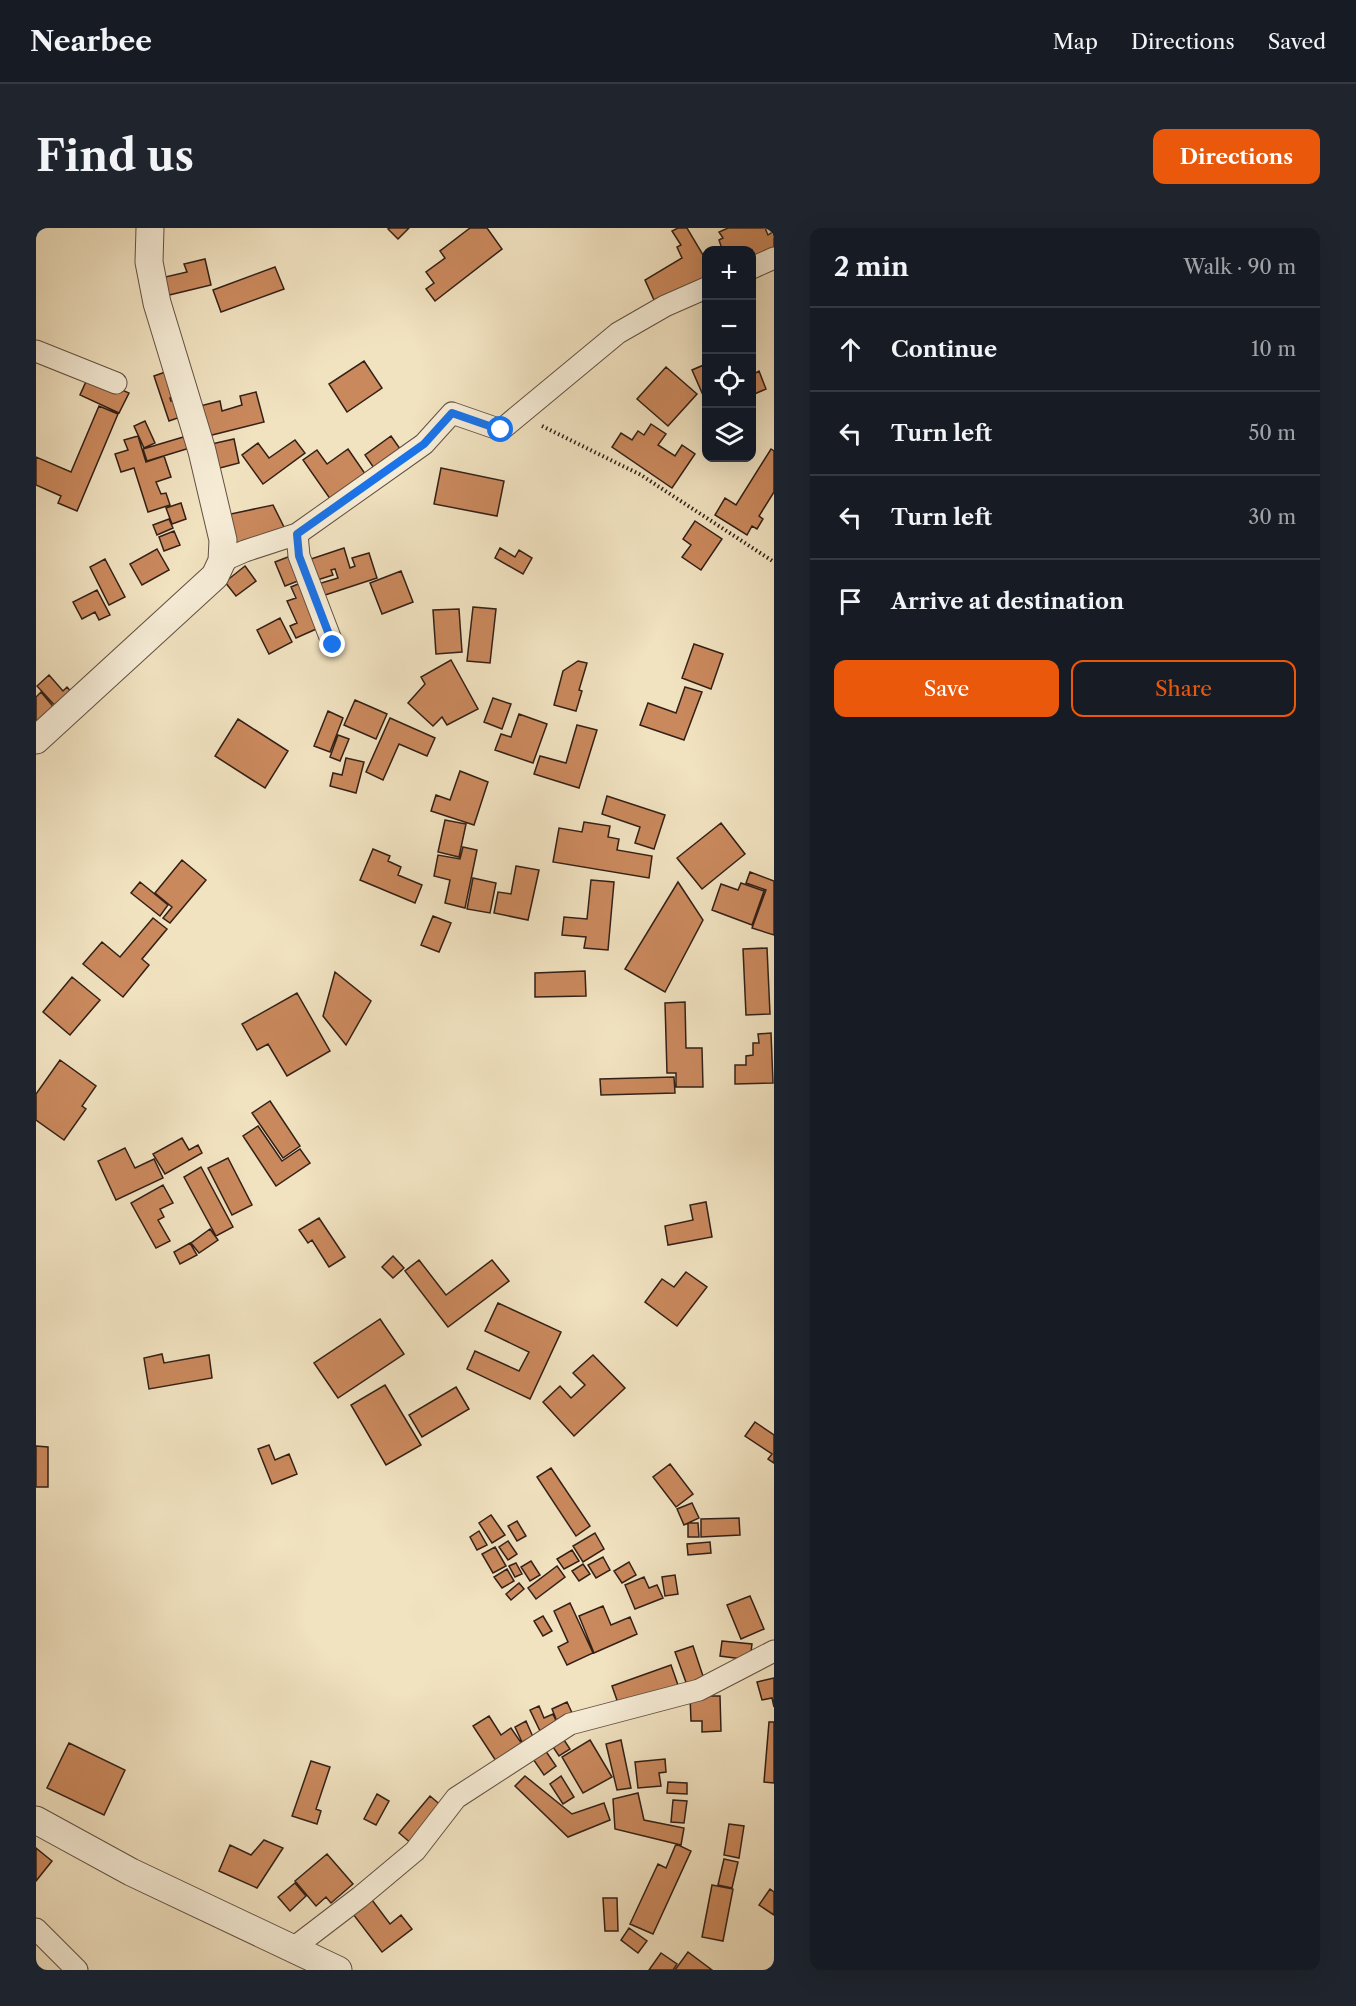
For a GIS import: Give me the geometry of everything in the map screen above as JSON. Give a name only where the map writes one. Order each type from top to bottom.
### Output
[{"type":"street","points":[[36,740],[214,576],[222,561],[223,540],[202,451],[157,303],[149,262],[150,228]]},
{"type":"street","points":[[756,266],[774,258]]},
{"type":"street","points":[[222,561],[297,534],[424,444],[452,413],[501,430],[618,333],[665,306],[702,290]]},
{"type":"street","points":[[36,351],[116,383]]},
{"type":"street","points":[[297,534],[299,556],[333,645]]},
{"type":"street","points":[[292,1948],[360,1897],[415,1851],[456,1798],[570,1724],[699,1690],[774,1651]]},
{"type":"street","points":[[36,1820],[131,1872],[338,1970]]},
{"type":"street","points":[[36,1929],[77,1970]]},
{"type":"path","points":[[518,415],[640,475],[774,562]]},
{"type":"building","points":[[409,228],[398,239],[388,229]]},
{"type":"building","points":[[470,228],[487,228],[502,249],[435,301],[426,289],[434,283],[426,272],[445,258],[440,251]]},
{"type":"building","points":[[687,228],[702,253],[702,279],[654,300],[645,280],[682,258],[677,247],[681,245],[672,231]]},
{"type":"building","points":[[728,228],[765,228],[768,235],[774,231],[774,247],[756,255],[756,246],[721,246],[719,240],[723,238],[719,232]]},
{"type":"building","points":[[205,259],[211,285],[165,296],[161,278],[187,272],[184,264]]},
{"type":"building","points":[[275,267],[284,289],[221,312],[213,290]]},
{"type":"building","points":[[364,361],[382,388],[347,412],[329,384]]},
{"type":"building","points":[[702,366],[702,393],[692,370]]},
{"type":"building","points":[[666,367],[697,394],[668,426],[637,399]]},
{"type":"building","points":[[171,370],[179,395],[170,398],[171,401],[180,398],[186,415],[169,421],[154,376]]},
{"type":"building","points":[[759,371],[766,389],[756,393],[756,373]]},
{"type":"building","points":[[89,375],[129,393],[119,413],[80,395]]},
{"type":"building","points":[[256,392],[264,422],[208,436],[200,406],[220,401],[222,411],[242,405],[240,396]]},
{"type":"building","points":[[99,406],[118,414],[77,511],[58,503],[61,496],[36,485],[36,457],[71,472]]},
{"type":"building","points":[[145,421],[155,443],[144,448],[134,426]]},
{"type":"building","points":[[651,424],[666,434],[658,445],[675,456],[682,445],[695,454],[672,488],[612,447],[621,433],[632,440],[638,431],[644,435]]},
{"type":"building","points":[[190,435],[193,447],[147,461],[143,449]]},
{"type":"building","points":[[138,436],[146,462],[164,456],[171,477],[156,482],[161,494],[166,493],[170,505],[148,512],[134,468],[121,472],[115,454],[128,450],[124,440]]},
{"type":"building","points":[[391,436],[403,453],[376,471],[365,455]]},
{"type":"building","points":[[234,439],[239,463],[212,470],[207,445]]},
{"type":"building","points":[[295,440],[305,453],[263,484],[242,455],[258,443],[269,458]]},
{"type":"building","points":[[348,449],[368,478],[333,503],[303,460],[317,450],[327,464]]},
{"type":"building","points":[[771,449],[774,451],[774,492],[759,516],[763,519],[757,529],[752,526],[747,535],[715,515],[725,498],[736,505]]},
{"type":"building","points":[[441,468],[504,481],[497,516],[434,504]]},
{"type":"building","points":[[181,503],[186,519],[172,524],[166,508]]},
{"type":"building","points":[[273,505],[286,531],[237,543],[226,515]]},
{"type":"building","points":[[169,519],[173,528],[157,535],[153,525]]},
{"type":"building","points":[[695,521],[722,539],[701,570],[682,557],[691,545],[683,539]]},
{"type":"building","points":[[174,531],[180,545],[164,551],[159,537]]},
{"type":"building","points":[[344,548],[350,568],[355,566],[352,558],[369,553],[377,578],[322,596],[318,584],[338,578],[335,569],[331,570],[333,575],[314,581],[308,560]]},
{"type":"building","points":[[500,548],[515,557],[519,550],[532,558],[523,574],[495,558]]},
{"type":"building","points":[[157,549],[169,570],[142,585],[130,564]]},
{"type":"building","points":[[293,555],[303,579],[285,586],[275,562]]},
{"type":"building","points":[[105,559],[125,597],[109,605],[90,567]]},
{"type":"building","points":[[245,566],[256,581],[236,596],[225,582]]},
{"type":"building","points":[[401,571],[413,602],[382,614],[370,583]]},
{"type":"building","points":[[303,582],[323,626],[296,638],[290,626],[297,623],[287,601],[296,598],[291,587]]},
{"type":"building","points":[[97,590],[110,615],[99,620],[95,612],[82,619],[73,602]]},
{"type":"building","points":[[473,607],[496,609],[490,663],[467,661]]},
{"type":"building","points":[[459,609],[462,652],[436,654],[433,610]]},
{"type":"building","points":[[280,618],[292,642],[269,654],[257,630]]},
{"type":"building","points":[[694,644],[723,654],[711,689],[682,678]]},
{"type":"building","points":[[451,660],[478,709],[447,725],[442,717],[433,726],[408,703],[425,684],[421,677]]},
{"type":"building","points":[[578,661],[587,663],[576,711],[554,705],[563,671]]},
{"type":"building","points":[[49,675],[63,691],[67,687],[74,695],[58,709],[37,686]]},
{"type":"building","points":[[685,687],[702,692],[684,740],[640,725],[648,703],[676,713]]},
{"type":"building","points":[[41,692],[57,711],[36,728],[36,697]]},
{"type":"building","points":[[493,698],[511,704],[502,729],[484,722]]},
{"type":"building","points":[[355,700],[387,714],[376,739],[344,725]]},
{"type":"building","points":[[328,711],[343,718],[330,752],[314,746]]},
{"type":"building","points":[[519,714],[547,724],[533,763],[495,750],[501,734],[511,737]]},
{"type":"building","points":[[390,718],[435,738],[427,756],[399,744],[383,780],[366,772]]},
{"type":"building","points":[[238,719],[288,751],[265,788],[215,756]]},
{"type":"building","points":[[577,725],[597,730],[579,788],[534,774],[540,756],[566,763]]},
{"type":"building","points":[[338,735],[349,739],[340,761],[330,757]]},
{"type":"building","points":[[346,758],[364,762],[356,793],[330,786],[333,773],[342,775]]},
{"type":"building","points":[[460,771],[488,782],[474,825],[431,811],[436,795],[450,800]]},
{"type":"building","points":[[607,796],[665,815],[654,849],[635,843],[640,827],[602,814]]},
{"type":"building","points":[[445,820],[466,824],[459,857],[438,852]]},
{"type":"building","points":[[584,822],[610,826],[608,837],[619,839],[617,850],[652,856],[649,878],[553,862],[559,828],[582,832]]},
{"type":"building","points":[[721,823],[745,854],[702,889],[677,858]]},
{"type":"building","points":[[463,847],[477,850],[465,908],[445,903],[450,880],[434,876],[438,855],[460,859]]},
{"type":"building","points":[[373,849],[390,856],[388,861],[401,867],[398,875],[422,885],[415,903],[360,880]]},
{"type":"building","points":[[182,860],[206,880],[170,923],[163,918],[172,907],[155,893]]},
{"type":"building","points":[[516,866],[539,870],[528,920],[494,913],[498,892],[511,894]]},
{"type":"building","points":[[750,872],[774,881],[774,935],[752,928],[766,890],[746,883]]},
{"type":"building","points":[[473,878],[496,883],[490,913],[467,909]]},
{"type":"building","points":[[591,880],[614,882],[608,950],[584,948],[586,937],[562,935],[564,917],[587,919]]},
{"type":"building","points":[[140,882],[168,905],[160,916],[131,893]]},
{"type":"building","points":[[678,882],[703,920],[665,992],[625,969]]},
{"type":"building","points":[[741,883],[764,891],[752,925],[712,910],[721,884],[738,890]]},
{"type":"building","points":[[433,916],[451,923],[439,952],[421,945]]},
{"type":"building","points":[[153,918],[167,929],[142,959],[149,965],[123,997],[83,964],[102,942],[120,957]]},
{"type":"building","points":[[767,948],[770,1014],[746,1015],[743,949]]},
{"type":"building","points":[[585,971],[586,996],[535,997],[535,973]]},
{"type":"building","points":[[335,972],[371,1001],[346,1045],[323,1016]]},
{"type":"building","points":[[72,977],[100,1000],[70,1035],[43,1012]]},
{"type":"building","points":[[297,993],[330,1051],[287,1076],[268,1044],[257,1050],[242,1024]]},
{"type":"building","points":[[685,1002],[686,1048],[702,1048],[703,1087],[676,1087],[676,1073],[667,1073],[665,1003]]},
{"type":"building","points":[[771,1033],[773,1083],[735,1084],[735,1065],[746,1065],[746,1056],[753,1055],[753,1043],[759,1043],[758,1034]]},
{"type":"building","points":[[60,1060],[96,1086],[82,1106],[86,1109],[64,1140],[36,1120],[36,1094]]},
{"type":"building","points":[[674,1077],[675,1093],[601,1095],[600,1079]]},
{"type":"building","points":[[270,1101],[300,1146],[283,1158],[252,1113]]},
{"type":"building","points":[[258,1126],[282,1161],[300,1149],[310,1163],[276,1186],[243,1136]]},
{"type":"building","points":[[182,1138],[189,1150],[198,1145],[202,1153],[165,1174],[153,1154]]},
{"type":"building","points":[[125,1148],[135,1168],[154,1159],[163,1178],[116,1200],[98,1161]]},
{"type":"building","points":[[228,1158],[252,1205],[232,1215],[208,1168]]},
{"type":"building","points":[[201,1167],[233,1227],[216,1236],[184,1177]]},
{"type":"building","points":[[163,1185],[173,1203],[160,1209],[164,1217],[158,1220],[170,1241],[156,1248],[131,1203]]},
{"type":"building","points":[[706,1202],[712,1237],[668,1245],[665,1226],[693,1220],[690,1205]]},
{"type":"building","points":[[319,1218],[345,1257],[329,1267],[312,1240],[308,1243],[299,1230]]},
{"type":"building","points":[[210,1229],[218,1240],[199,1253],[191,1243]]},
{"type":"building","points":[[190,1243],[197,1255],[180,1264],[174,1252]]},
{"type":"building","points":[[393,1256],[404,1268],[393,1278],[382,1267]]},
{"type":"building","points":[[419,1260],[446,1295],[492,1260],[509,1281],[448,1327],[405,1271]]},
{"type":"building","points":[[686,1272],[707,1287],[677,1326],[645,1302],[662,1279],[674,1287]]},
{"type":"building","points":[[498,1303],[561,1332],[530,1399],[467,1369],[475,1351],[519,1371],[529,1352],[485,1331]]},
{"type":"building","points":[[380,1319],[404,1354],[338,1398],[314,1363]]},
{"type":"building","points":[[162,1354],[164,1363],[209,1355],[212,1378],[149,1389],[144,1358]]},
{"type":"building","points":[[593,1355],[625,1388],[574,1436],[543,1402],[560,1386],[571,1398],[585,1385],[573,1373]]},
{"type":"building","points":[[385,1385],[421,1445],[386,1465],[351,1405]]},
{"type":"building","points":[[456,1387],[469,1409],[422,1437],[409,1415]]},
{"type":"building","points":[[755,1422],[774,1435],[774,1463],[768,1459],[772,1454],[745,1436]]},
{"type":"building","points":[[269,1445],[275,1460],[289,1454],[297,1474],[272,1484],[258,1449]]},
{"type":"building","points":[[36,1446],[48,1447],[48,1487],[36,1487]]},
{"type":"building","points":[[670,1464],[693,1494],[676,1507],[653,1477]]},
{"type":"building","points":[[551,1468],[590,1526],[576,1536],[537,1477]]},
{"type":"building","points":[[692,1503],[699,1518],[684,1525],[677,1509]]},
{"type":"building","points":[[491,1515],[505,1535],[492,1543],[479,1523]]},
{"type":"building","points":[[739,1518],[740,1535],[701,1537],[701,1519]]},
{"type":"building","points":[[517,1521],[526,1536],[517,1541],[508,1526]]},
{"type":"building","points":[[688,1523],[698,1523],[699,1537],[688,1537]]},
{"type":"building","points":[[479,1531],[487,1545],[477,1550],[470,1537]]},
{"type":"building","points":[[595,1533],[604,1549],[583,1562],[573,1546]]},
{"type":"building","points":[[508,1541],[517,1554],[508,1560],[499,1547]]},
{"type":"building","points":[[710,1542],[711,1553],[688,1555],[687,1544]]},
{"type":"building","points":[[495,1547],[506,1566],[493,1573],[482,1554]]},
{"type":"building","points":[[572,1550],[579,1561],[564,1569],[557,1559]]},
{"type":"building","points":[[603,1557],[610,1570],[596,1578],[588,1565]]},
{"type":"building","points":[[531,1561],[540,1575],[530,1581],[521,1567]]},
{"type":"building","points":[[629,1562],[636,1575],[622,1583],[614,1571]]},
{"type":"building","points":[[516,1563],[522,1574],[515,1577],[509,1566]]},
{"type":"building","points":[[583,1564],[590,1574],[579,1581],[572,1571]]},
{"type":"building","points":[[557,1566],[565,1577],[536,1599],[528,1588]]},
{"type":"building","points":[[507,1569],[514,1581],[502,1588],[494,1577]]},
{"type":"building","points":[[675,1575],[678,1594],[665,1596],[662,1577]]},
{"type":"building","points":[[644,1577],[649,1588],[657,1585],[663,1598],[635,1609],[625,1585]]},
{"type":"building","points":[[519,1583],[524,1589],[511,1600],[506,1594]]},
{"type":"building","points":[[750,1596],[764,1629],[741,1639],[727,1605]]},
{"type":"building","points":[[570,1603],[593,1653],[567,1665],[558,1647],[568,1642],[554,1611]]},
{"type":"building","points":[[603,1606],[611,1625],[630,1617],[637,1634],[594,1653],[579,1616]]},
{"type":"building","points":[[543,1616],[552,1631],[543,1636],[534,1621]]},
{"type":"building","points":[[722,1641],[752,1644],[750,1660],[720,1656]]},
{"type":"building","points":[[693,1646],[704,1679],[687,1685],[675,1652]]},
{"type":"building","points":[[671,1665],[678,1685],[619,1706],[612,1686]]},
{"type":"building","points":[[774,1678],[774,1707],[772,1698],[762,1700],[757,1682]]},
{"type":"building","points":[[690,1696],[720,1696],[721,1731],[702,1732],[702,1721],[691,1721]]},
{"type":"building","points":[[567,1702],[574,1717],[558,1724],[552,1709]]},
{"type":"building","points":[[539,1706],[544,1718],[553,1714],[558,1725],[541,1733],[530,1710]]},
{"type":"building","points":[[489,1716],[501,1735],[511,1728],[522,1744],[496,1761],[473,1726]]},
{"type":"building","points":[[526,1721],[533,1737],[522,1742],[515,1727]]},
{"type":"building","points":[[769,1722],[774,1722],[774,1783],[764,1782]]},
{"type":"building","points":[[562,1737],[570,1749],[559,1756],[551,1744]]},
{"type":"building","points":[[590,1740],[612,1777],[583,1793],[562,1757]]},
{"type":"building","points":[[621,1740],[631,1788],[617,1790],[606,1744]]},
{"type":"building","points":[[69,1743],[125,1770],[104,1815],[47,1788]]},
{"type":"building","points":[[543,1747],[556,1766],[544,1775],[531,1756]]},
{"type":"building","points":[[665,1759],[666,1772],[659,1773],[661,1786],[638,1788],[635,1762]]},
{"type":"building","points":[[311,1761],[330,1767],[316,1809],[321,1811],[317,1824],[292,1816]]},
{"type":"building","points":[[525,1776],[572,1814],[604,1803],[610,1820],[568,1837],[515,1786]]},
{"type":"building","points":[[561,1776],[574,1797],[563,1804],[550,1784]]},
{"type":"building","points":[[668,1782],[687,1783],[687,1794],[667,1793]]},
{"type":"building","points":[[638,1793],[644,1820],[684,1828],[681,1845],[615,1829],[613,1799]]},
{"type":"building","points":[[377,1794],[389,1801],[376,1825],[364,1819]]},
{"type":"building","points":[[430,1796],[443,1807],[412,1844],[399,1833]]},
{"type":"building","points":[[673,1800],[687,1801],[684,1823],[671,1822]]},
{"type":"building","points":[[729,1824],[744,1826],[739,1858],[724,1855]]},
{"type":"building","points":[[264,1840],[283,1848],[257,1888],[219,1871],[230,1845],[251,1855]]},
{"type":"building","points":[[676,1844],[691,1851],[653,1934],[630,1924],[658,1864],[666,1868]]},
{"type":"building","points":[[36,1848],[52,1861],[36,1881]]},
{"type":"building","points":[[327,1854],[353,1884],[331,1903],[326,1897],[316,1906],[295,1881]]},
{"type":"building","points":[[724,1859],[738,1862],[732,1888],[718,1885]]},
{"type":"building","points":[[295,1883],[306,1896],[290,1911],[278,1897]]},
{"type":"building","points":[[712,1885],[733,1889],[723,1941],[702,1937]]},
{"type":"building","points":[[770,1889],[774,1892],[774,1915],[759,1905]]},
{"type":"building","points":[[603,1898],[617,1898],[618,1931],[605,1931]]},
{"type":"building","points":[[372,1900],[390,1924],[401,1915],[412,1929],[382,1952],[353,1914]]},
{"type":"building","points":[[629,1928],[647,1941],[638,1953],[621,1940]]},
{"type":"building","points":[[688,1952],[712,1970],[675,1970]]},
{"type":"building","points":[[661,1953],[677,1964],[673,1970],[649,1970]]},
{"type":"route","points":[[333,645],[299,556],[297,534],[424,444],[452,413],[501,430]]}]
